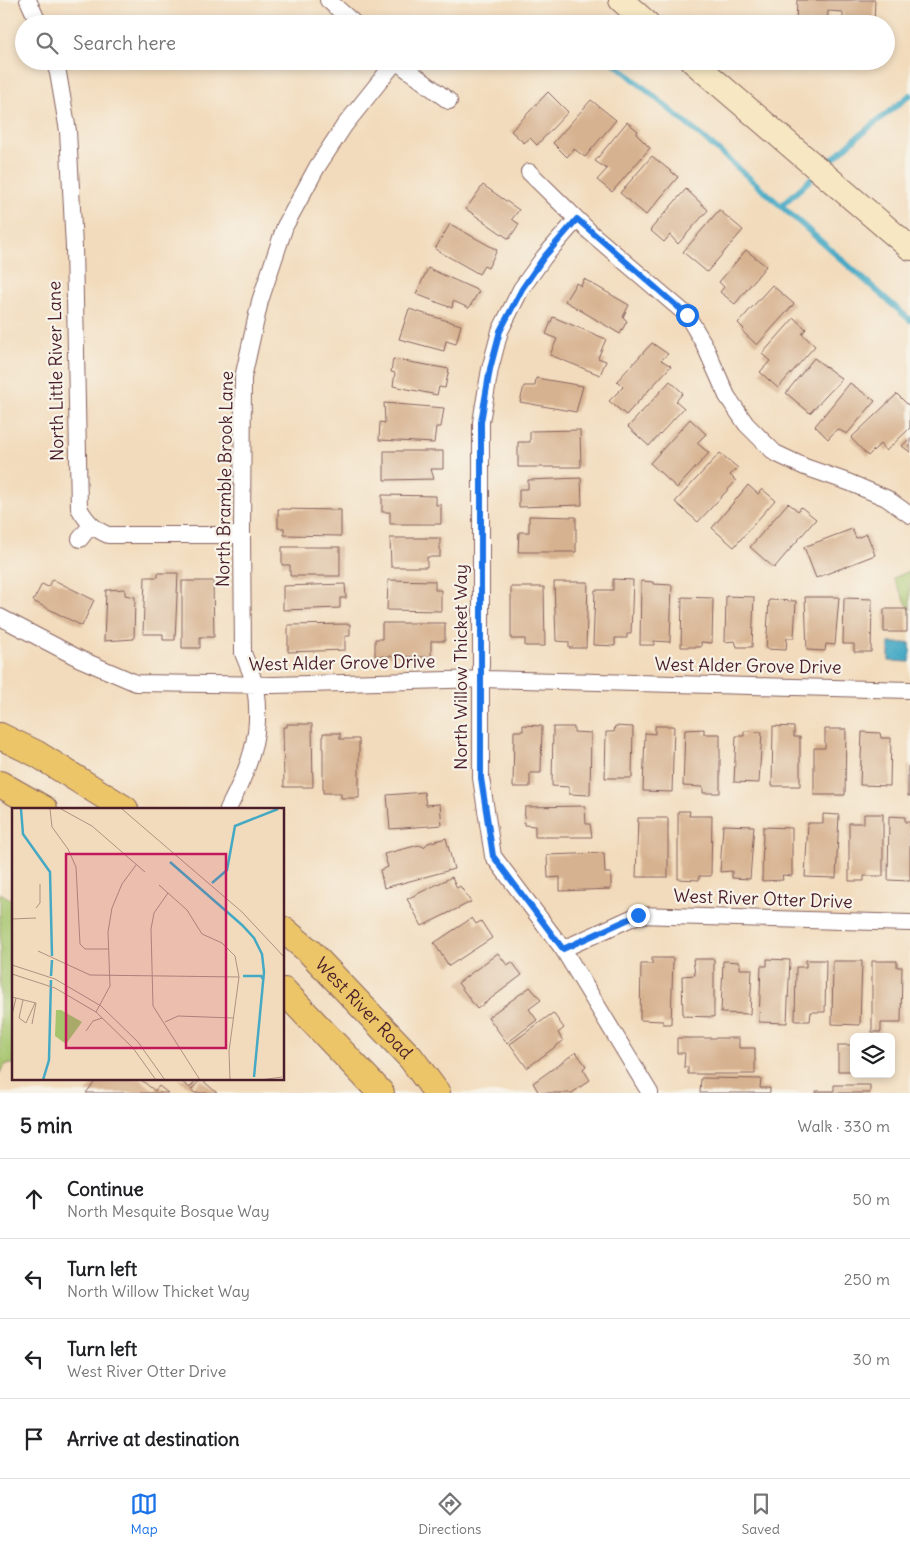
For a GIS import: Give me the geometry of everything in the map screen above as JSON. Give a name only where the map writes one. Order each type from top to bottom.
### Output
[{"type":"main road","points":[[0,736],[37,754],[124,808]]},
{"type":"main road","points":[[0,784],[42,808]]},
{"type":"main road","name":"West River Road","points":[[285,931],[310,952],[412,1058],[438,1093]]},
{"type":"main road","points":[[285,992],[381,1093]]},
{"type":"street","points":[[28,0],[35,15]]},
{"type":"street","points":[[328,0],[344,15]]},
{"type":"street","points":[[621,0],[638,15]]},
{"type":"street","name":"North Little River Lane","points":[[57,70],[68,131],[74,247],[78,495],[79,508],[91,525]]},
{"type":"street","name":"North Bramble Brook Lane","points":[[228,808],[246,773],[254,746],[258,719],[254,685],[243,653],[243,378],[260,300],[285,226],[317,166],[344,126],[389,70]]},
{"type":"street","points":[[408,70],[450,101]]},
{"type":"street","points":[[702,70],[910,248]]},
{"type":"street","points":[[529,172],[577,219],[687,315],[704,344],[727,396],[746,424],[775,453],[804,467],[848,482],[886,498],[910,515]]},
{"type":"street","name":"North Willow Thicket Way","points":[[577,219],[544,257],[522,289],[500,331],[490,369],[481,422],[481,778],[493,856],[563,949],[650,1093]]},
{"type":"street","points":[[80,539],[91,525],[98,531],[108,535],[242,535]]},
{"type":"street","name":"West Alder Grove Drive","points":[[0,617],[80,660],[136,683],[254,685],[482,679],[910,690]]},
{"type":"street","name":"West River Otter Drive","points":[[563,949],[638,915],[910,923]]},
{"type":"green space","points":[[910,571],[910,610],[893,578]]},
{"type":"green space","points":[[0,893],[12,900],[12,1064],[6,1064],[0,1073]]},
{"type":"water","points":[[889,643],[910,643],[910,662],[889,661]]},
{"type":"building","points":[[797,0],[875,0],[874,15],[843,15],[843,12],[828,11],[828,15],[796,15]]},
{"type":"building","points":[[548,92],[568,112],[537,145],[530,138],[524,143],[511,131]]},
{"type":"building","points":[[591,100],[616,120],[585,157],[574,149],[567,157],[553,143]]},
{"type":"building","points":[[627,122],[638,131],[636,134],[650,148],[612,192],[597,180],[607,169],[595,161]]},
{"type":"building","points":[[652,156],[678,177],[646,215],[620,193]]},
{"type":"building","points":[[483,185],[519,210],[512,219],[519,224],[509,239],[466,209]]},
{"type":"building","points":[[686,189],[708,210],[678,244],[670,235],[664,242],[650,230]]},
{"type":"building","points":[[719,210],[743,230],[707,272],[683,252]]},
{"type":"building","points":[[450,224],[497,250],[488,268],[484,266],[479,274],[435,249]]},
{"type":"building","points":[[746,250],[766,266],[735,304],[720,292],[724,287],[719,282]]},
{"type":"building","points":[[428,268],[479,291],[469,308],[453,301],[452,308],[416,294]]},
{"type":"building","points":[[584,279],[629,305],[623,317],[627,321],[620,334],[565,301],[576,283],[581,286]]},
{"type":"building","points":[[772,285],[794,304],[757,345],[742,331],[744,329],[738,323]]},
{"type":"building","points":[[409,309],[461,325],[456,344],[446,341],[444,351],[399,339]]},
{"type":"building","points":[[553,317],[606,339],[598,358],[606,361],[600,375],[550,355],[557,339],[546,334]]},
{"type":"building","points":[[794,318],[806,329],[802,334],[815,346],[778,388],[760,372],[770,361],[762,354]]},
{"type":"building","points":[[652,343],[668,354],[661,360],[671,366],[626,415],[609,401],[623,387],[617,381]]},
{"type":"building","points":[[814,358],[842,379],[810,413],[786,393]]},
{"type":"building","points":[[393,359],[449,369],[445,388],[439,387],[437,395],[393,386],[395,373],[391,372]]},
{"type":"building","points":[[536,378],[583,386],[576,412],[520,402],[524,386],[535,386]]},
{"type":"building","points":[[670,381],[683,393],[676,401],[684,408],[649,446],[628,427]]},
{"type":"building","points":[[850,383],[875,401],[847,434],[837,429],[828,439],[815,426]]},
{"type":"building","points":[[897,394],[908,405],[910,403],[910,428],[886,451],[880,444],[868,456],[851,438]]},
{"type":"building","points":[[384,403],[444,408],[441,427],[436,427],[434,443],[379,440],[380,422],[385,423]]},
{"type":"building","points":[[690,419],[706,434],[697,443],[709,453],[677,488],[650,463]]},
{"type":"building","points":[[580,430],[581,467],[518,467],[518,442],[530,442],[530,431]]},
{"type":"building","points":[[910,438],[910,452],[902,446]]},
{"type":"building","points":[[384,451],[443,451],[443,469],[431,469],[434,479],[384,480]]},
{"type":"building","points":[[720,453],[738,468],[730,475],[736,481],[698,522],[675,502]]},
{"type":"building","points":[[581,478],[582,505],[519,507],[519,489],[528,489],[528,480]]},
{"type":"building","points":[[748,485],[758,494],[762,489],[775,500],[734,547],[712,528]]},
{"type":"building","points":[[382,495],[436,496],[436,505],[441,505],[441,524],[390,524],[390,512],[382,512]]},
{"type":"building","points":[[788,503],[798,511],[801,507],[816,519],[774,568],[750,547]]},
{"type":"building","points":[[278,509],[341,510],[341,536],[284,535],[284,528],[278,528]]},
{"type":"building","points":[[529,516],[576,517],[576,552],[518,552],[519,532],[529,532]]},
{"type":"building","points":[[852,529],[856,538],[867,534],[875,555],[816,578],[804,547]]},
{"type":"building","points":[[390,538],[440,538],[440,557],[427,557],[427,567],[391,567]]},
{"type":"building","points":[[282,547],[340,547],[340,576],[290,576],[290,565],[282,565]]},
{"type":"building","points":[[158,573],[178,573],[175,640],[163,640],[163,634],[143,634],[145,577],[158,577]]},
{"type":"building","points":[[52,579],[94,600],[82,626],[33,601],[42,584],[48,587]]},
{"type":"building","points":[[613,579],[633,580],[631,634],[627,634],[627,638],[615,638],[615,646],[593,645],[595,590],[613,590]]},
{"type":"building","points":[[388,580],[435,581],[435,590],[441,590],[441,611],[387,610]]},
{"type":"building","points":[[182,581],[213,581],[214,637],[200,637],[200,648],[182,648]]},
{"type":"building","points":[[641,581],[672,585],[670,642],[654,641],[654,645],[640,645]]},
{"type":"building","points":[[554,582],[588,582],[586,648],[569,648],[569,642],[556,641]]},
{"type":"building","points":[[345,584],[346,598],[340,598],[340,608],[283,610],[283,586]]},
{"type":"building","points":[[511,587],[544,587],[545,646],[525,646],[525,639],[511,639]]},
{"type":"building","points":[[125,589],[125,595],[135,597],[134,639],[104,641],[106,590]]},
{"type":"building","points":[[726,596],[754,597],[752,647],[737,647],[735,641],[725,642]]},
{"type":"building","points":[[682,597],[713,598],[712,643],[701,642],[701,647],[681,647]]},
{"type":"building","points":[[805,597],[839,597],[835,645],[826,644],[825,651],[807,650]]},
{"type":"building","points":[[844,598],[872,599],[871,652],[854,652],[854,644],[843,644]]},
{"type":"building","points":[[769,600],[796,601],[794,638],[787,638],[786,650],[766,649]]},
{"type":"building","points":[[884,609],[907,609],[907,632],[884,632]]},
{"type":"building","points":[[382,623],[445,623],[445,641],[431,641],[431,657],[375,656],[375,639],[382,639]]},
{"type":"building","points":[[350,624],[350,636],[345,636],[345,650],[288,652],[288,625]]},
{"type":"building","points":[[287,724],[312,724],[313,787],[284,787],[283,727],[287,727]]},
{"type":"building","points":[[523,725],[542,726],[541,773],[530,773],[530,787],[513,787],[514,731],[523,731]]},
{"type":"building","points":[[615,726],[633,727],[632,778],[605,778],[606,732],[614,732]]},
{"type":"building","points":[[655,726],[674,726],[672,792],[643,791],[645,733],[655,734]]},
{"type":"building","points":[[773,726],[794,727],[794,737],[800,737],[800,786],[772,786]]},
{"type":"building","points":[[553,727],[574,727],[574,732],[591,733],[590,795],[569,794],[569,787],[552,786]]},
{"type":"building","points":[[704,729],[704,734],[720,734],[720,793],[703,793],[703,787],[683,786],[685,730]]},
{"type":"building","points":[[825,729],[846,729],[845,795],[814,795],[814,748],[825,748]]},
{"type":"building","points":[[744,731],[762,732],[759,783],[734,782],[736,736],[744,736]]},
{"type":"building","points":[[862,732],[880,733],[881,738],[891,738],[890,786],[860,785]]},
{"type":"building","points":[[323,733],[340,733],[340,739],[359,739],[359,798],[341,798],[341,793],[323,793]]},
{"type":"building","points":[[908,766],[910,766],[910,796],[908,796]]},
{"type":"building","points":[[424,792],[426,805],[440,804],[442,825],[390,829],[387,795]]},
{"type":"building","points":[[585,806],[586,824],[590,824],[592,837],[535,837],[535,826],[524,825],[525,807]]},
{"type":"building","points":[[678,811],[690,811],[689,816],[712,816],[711,876],[699,876],[699,880],[678,879]]},
{"type":"building","points":[[823,814],[839,815],[836,878],[805,877],[808,823],[823,823]]},
{"type":"building","points":[[864,814],[883,814],[883,876],[864,876],[864,881],[849,881],[849,823],[864,823]]},
{"type":"building","points":[[889,816],[905,817],[905,822],[910,822],[910,881],[888,880]]},
{"type":"building","points":[[638,818],[668,818],[668,877],[636,877]]},
{"type":"building","points":[[723,825],[754,826],[750,879],[732,878],[732,871],[720,872]]},
{"type":"building","points":[[763,827],[792,828],[792,876],[782,875],[783,880],[762,881]]},
{"type":"building","points":[[446,838],[454,869],[384,888],[380,870],[388,867],[384,854],[419,845],[424,847],[428,843]]},
{"type":"building","points":[[604,853],[605,873],[611,873],[611,889],[560,891],[560,877],[548,878],[547,855]]},
{"type":"building","points":[[452,877],[457,888],[460,886],[471,902],[422,926],[407,899]]},
{"type":"building","points":[[472,918],[476,924],[481,921],[492,938],[449,966],[434,943]]},
{"type":"building","points":[[498,953],[507,965],[512,962],[522,975],[477,1009],[458,983]]},
{"type":"building","points":[[652,958],[673,958],[671,1024],[663,1024],[663,1021],[640,1020],[641,964],[652,964]]},
{"type":"building","points":[[693,959],[714,959],[714,1017],[683,1016],[682,976],[695,975]]},
{"type":"building","points":[[767,959],[790,960],[787,1023],[759,1022],[761,966],[767,966]]},
{"type":"building","points":[[806,960],[826,960],[825,1012],[811,1012],[810,1021],[795,1021],[796,967],[806,967]]},
{"type":"building","points":[[723,961],[740,962],[740,969],[752,969],[750,1014],[721,1013]]},
{"type":"building","points":[[833,961],[862,961],[860,1025],[832,1024]]},
{"type":"building","points":[[872,961],[897,961],[897,967],[902,967],[901,1023],[881,1023],[881,1032],[872,1032]]},
{"type":"building","points":[[530,987],[541,1000],[529,1009],[537,1020],[507,1043],[488,1017]]},
{"type":"building","points":[[553,1013],[564,1028],[558,1033],[563,1041],[527,1068],[510,1044]]},
{"type":"building","points":[[677,1038],[739,1038],[739,1048],[755,1048],[755,1074],[688,1074],[688,1067],[684,1067],[685,1053],[677,1053]]},
{"type":"building","points":[[838,1045],[850,1045],[850,1071],[838,1071]]},
{"type":"building","points":[[576,1052],[586,1066],[583,1069],[590,1080],[572,1093],[539,1093],[533,1083]]},
{"type":"building","points":[[701,1078],[761,1079],[760,1088],[770,1088],[770,1093],[700,1093]]},
{"type":"building","points":[[96,1080],[141,1080],[155,1091],[159,1086],[168,1093],[86,1093]]},
{"type":"building","points":[[179,1080],[196,1080],[190,1088]]},
{"type":"building","points":[[202,1080],[217,1093],[195,1093],[191,1090]]},
{"type":"building","points":[[834,1085],[870,1085],[870,1093],[816,1093],[816,1091],[834,1091]]},
{"type":"waterway","points":[[623,70],[720,152],[910,320]]},
{"type":"waterway","points":[[781,206],[856,138],[910,95]]},
{"type":"route","points":[[638,915],[563,949],[493,856],[481,778],[481,422],[490,369],[500,331],[522,289],[544,257],[577,219],[687,315]]}]
